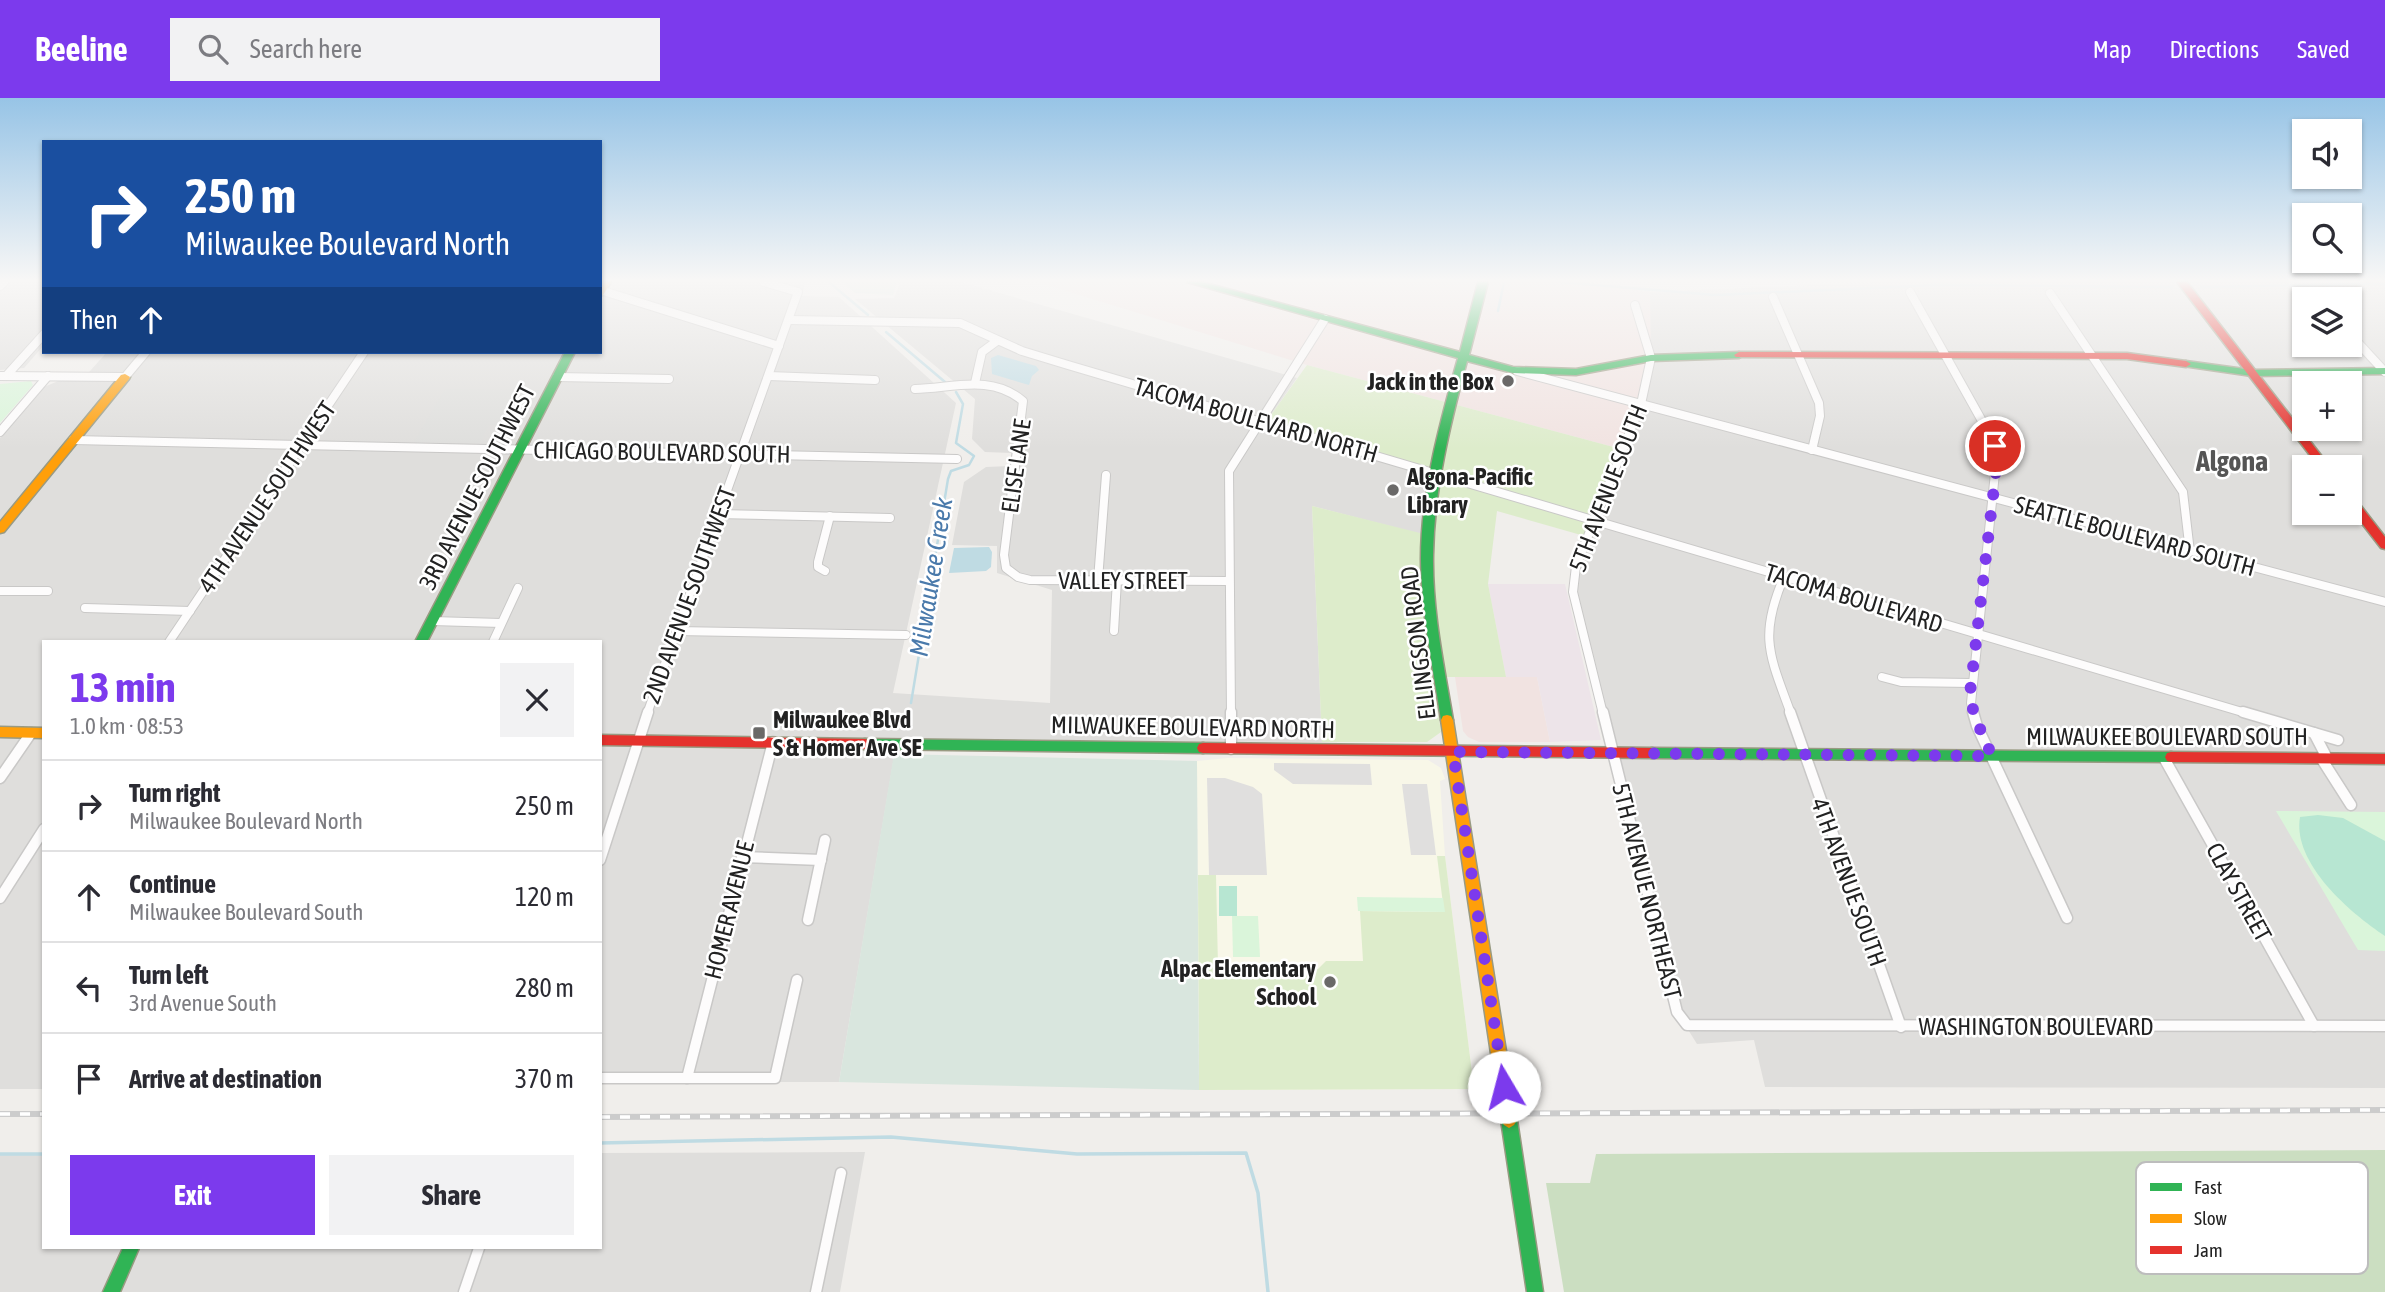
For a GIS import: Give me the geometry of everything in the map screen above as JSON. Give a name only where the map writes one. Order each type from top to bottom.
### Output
[{"type":"street","points":[[3,375],[40,338]]},
{"type":"street","points":[[753,338],[779,346]]},
{"type":"street","name":"2ND AVENUE SOUTHWEST","points":[[602,854],[676,631],[782,338]]},
{"type":"street","name":"TACOMA BOULEVARD NORTH","points":[[990,338],[1259,422],[1435,473]]},
{"type":"street","points":[[1231,749],[1228,471],[1313,338]]},
{"type":"street","points":[[1393,338],[1513,370],[1586,371],[1651,358],[1945,355],[2155,358],[2252,373],[2385,371]]},
{"type":"street","name":"ELLINGSON ROAD","points":[[1468,338],[1435,473],[1428,536],[1429,600],[1535,1292]]},
{"type":"street","name":"5TH AVENUE SOUTH","points":[[1613,754],[1573,592],[1576,566],[1641,404],[1651,358],[1645,338]]},
{"type":"street","points":[[1791,338],[1820,410],[1812,450]]},
{"type":"street","points":[[1935,338],[1995,446],[1997,462],[1971,682],[1974,715],[2067,918]]},
{"type":"street","points":[[2080,338],[2183,492],[2187,504],[2190,552]]},
{"type":"street","points":[[2225,338],[2316,455]]},
{"type":"street","points":[[915,389],[975,383],[982,352],[997,341]]},
{"type":"street","points":[[2362,347],[2385,371]]},
{"type":"street","points":[[0,528],[144,354]]},
{"type":"street","name":"4TH AVENUE SOUTHWEST","points":[[170,640],[363,354]]},
{"type":"street","name":"3RD AVENUE SOUTHWEST","points":[[422,640],[569,354]]},
{"type":"street","name":"SEATTLE BOULEVARD SOUTH","points":[[1513,370],[2385,602]]},
{"type":"street","points":[[3,375],[125,377]]},
{"type":"street","points":[[0,432],[48,376]]},
{"type":"street","points":[[769,376],[875,380]]},
{"type":"street","points":[[557,377],[670,379]]},
{"type":"street","name":"ELISE LANE","points":[[975,383],[1015,394],[1024,405],[1004,555],[1006,568],[1018,576]]},
{"type":"street","name":"CHICAGO BOULEVARD SOUTH","points":[[73,440],[957,459]]},
{"type":"street","name":"TACOMA BOULEVARD","points":[[1435,473],[2338,740]]},
{"type":"street","points":[[1098,579],[1106,475]]},
{"type":"street","points":[[718,514],[890,518]]},
{"type":"street","points":[[2362,515],[2385,545]]},
{"type":"street","points":[[825,571],[818,567],[818,562],[830,516]]},
{"type":"street","name":"VALLEY STREET","points":[[1018,576],[1030,580],[1229,580]]},
{"type":"street","name":"4TH AVENUE SOUTH","points":[[1784,577],[1769,610],[1766,633],[1804,755],[1901,1027]]},
{"type":"street","points":[[1114,631],[1117,580]]},
{"type":"street","points":[[494,640],[518,588]]},
{"type":"street","points":[[0,591],[48,591]]},
{"type":"street","points":[[85,608],[190,611]]},
{"type":"street","points":[[432,621],[500,623]]},
{"type":"street","points":[[676,631],[906,635]]},
{"type":"street","points":[[1882,677],[1901,682],[1971,682]]},
{"type":"street","points":[[0,732],[37,733]]},
{"type":"street","points":[[0,778],[37,733]]},
{"type":"street","points":[[2314,733],[2324,758],[2351,805]]},
{"type":"street","points":[[602,740],[773,742]]},
{"type":"street","name":"MILWAUKEE BOULEVARD NORTH","points":[[773,742],[1613,754]]},
{"type":"street","name":"HOMER AVENUE","points":[[687,1078],[741,858],[773,742]]},
{"type":"street","name":"MILWAUKEE BOULEVARD SOUTH","points":[[1613,754],[2385,759]]},
{"type":"street","name":"5TH AVENUE NORTHEAST","points":[[1613,754],[1676,1012],[1687,1025]]},
{"type":"street","name":"CLAY STREET","points":[[2164,758],[2314,1026]]},
{"type":"street","points":[[0,898],[42,832]]},
{"type":"street","points":[[808,920],[825,840]]},
{"type":"street","points":[[741,858],[821,860]]},
{"type":"street","points":[[602,1078],[775,1078],[797,979]]},
{"type":"street","name":"WASHINGTON BOULEVARD","points":[[1687,1025],[2385,1026]]},
{"type":"street","points":[[816,1292],[841,1172]]},
{"type":"street","points":[[111,1292],[131,1249]]},
{"type":"street","points":[[464,1292],[479,1249]]},
{"type":"shaded area","points":[[0,338],[42,338],[42,347],[24,368],[0,370]]},
{"type":"shaded area","points":[[602,338],[884,338],[956,403],[893,693],[1050,703],[1052,590],[997,573],[997,546],[952,545],[964,482],[986,467],[1010,466],[1012,453],[985,452],[972,439],[975,399],[901,338],[1156,338],[1297,378],[1268,419],[1435,473],[1428,536],[1312,506],[1322,742],[897,739],[839,1082],[602,1082],[602,640],[42,640],[42,1089],[0,1089],[0,438],[44,387],[63,379],[82,380],[105,354],[602,354]]},
{"type":"shaded area","points":[[1218,338],[1651,338],[1651,358],[1641,404],[1621,449],[1307,365]]},
{"type":"shaded area","points":[[1646,338],[2292,338],[2292,357],[2362,357],[2362,338],[2385,338],[2385,1088],[1765,1087],[1754,1040],[1697,1044],[1677,1012],[1573,582],[1641,404]]},
{"type":"shaded area","points":[[445,389],[541,390],[523,425],[489,425],[480,443],[414,442]]},
{"type":"shaded area","points":[[1488,584],[1565,584],[1601,740],[1550,742],[1537,677],[1506,677]]},
{"type":"shaded area","points":[[1455,677],[1537,677],[1550,742],[1479,742],[1468,737],[1463,731]]},
{"type":"shaded area","points":[[894,754],[1197,761],[1199,1090],[839,1082]]},
{"type":"shaded area","name":"Alpac Elementary School","points":[[1228,758],[1428,760],[1441,768],[1445,779],[1440,781],[1445,856],[1474,1089],[1199,1090],[1197,761]]},
{"type":"shaded area","points":[[1274,763],[1370,764],[1372,785],[1293,784],[1274,770]]},
{"type":"shaded area","points":[[1207,778],[1225,778],[1253,787],[1262,794],[1267,875],[1209,875]]},
{"type":"shaded area","points":[[1402,784],[1427,784],[1436,855],[1411,855]]},
{"type":"shaded area","points":[[865,1152],[840,1292],[0,1292],[0,1154],[42,1154],[42,1249],[602,1249],[602,1153]]},
{"type":"green space","points":[[1307,365],[1621,449],[1588,537],[1497,511],[1488,584],[1506,677],[1433,677],[1441,732],[1427,742],[1322,742],[1312,506],[1428,535],[1435,473],[1268,419]]},
{"type":"green space","points":[[31,381],[33,385],[0,423],[0,384]]},
{"type":"green space","points":[[2276,811],[2385,812],[2385,951],[2358,950]]},
{"type":"green space","points":[[2318,815],[2343,818],[2385,841],[2385,936],[2341,900],[2314,869],[2300,834],[2300,817]]},
{"type":"green space","points":[[1437,856],[1445,856],[1474,1089],[1199,1090],[1198,875],[1216,875],[1218,967],[1318,969],[1326,961],[1363,961],[1360,911],[1444,912]]},
{"type":"green space","points":[[1219,886],[1237,886],[1237,916],[1219,916]]},
{"type":"green space","points":[[1357,897],[1443,898],[1445,912],[1358,911]]},
{"type":"green space","points":[[1232,916],[1258,916],[1260,957],[1233,957]]},
{"type":"green space","points":[[2385,1150],[2385,1292],[1564,1292],[1546,1183],[1590,1183],[1596,1154]]},
{"type":"water","points":[[998,355],[1036,366],[1039,370],[1032,376],[1029,385],[992,374],[991,358]]},
{"type":"water","points":[[989,547],[992,552],[991,567],[986,571],[949,573],[954,548]]},
{"type":"waterway","name":"Milwaukee Creek","points":[[893,338],[945,382]]},
{"type":"waterway","name":"Milwaukee Creek","points":[[911,703],[948,479],[951,471],[969,465],[974,456],[956,443],[963,404],[956,392]]},
{"type":"waterway","points":[[602,1143],[891,1137],[1077,1154],[1246,1153],[1258,1193],[1268,1292]]},
{"type":"waterway","points":[[0,1154],[42,1154]]},
{"type":"railway","points":[[602,1117],[2385,1110]]},
{"type":"railway","points":[[0,1114],[42,1114]]},
{"type":"traffic: fast","points":[[1395,338],[1513,370],[1576,372],[1651,358],[1739,355]]},
{"type":"traffic: fast","points":[[1447,720],[1429,604],[1428,534],[1443,438],[1468,338]]},
{"type":"traffic: fast","points":[[422,640],[569,354]]},
{"type":"traffic: fast","points":[[2186,364],[2252,373],[2385,371]]},
{"type":"traffic: fast","points":[[865,744],[1203,748]]},
{"type":"traffic: fast","points":[[1652,753],[2171,757]]},
{"type":"traffic: fast","points":[[1509,1120],[1535,1292]]},
{"type":"traffic: fast","points":[[111,1292],[131,1249]]},
{"type":"traffic: slow","points":[[0,529],[125,377]]},
{"type":"traffic: slow","points":[[1447,720],[1509,1120]]},
{"type":"traffic: slow","points":[[0,732],[42,733]]},
{"type":"traffic: jam","points":[[2225,338],[2316,455]]},
{"type":"traffic: jam","points":[[1739,355],[2127,356],[2186,364]]},
{"type":"traffic: jam","points":[[2362,515],[2385,545]]},
{"type":"traffic: jam","points":[[602,740],[865,744]]},
{"type":"traffic: jam","points":[[1203,748],[1652,753]]},
{"type":"traffic: jam","points":[[2171,757],[2385,759]]},
{"type":"place","name":"Jack in the Box","points":[[1508,381]]},
{"type":"place","name":"Algona-Pacific Library","points":[[1393,490]]},
{"type":"place","name":"Milwaukee Blvd S & Homer Ave SE","points":[[759,733]]},
{"type":"place","name":"Alpac Elementary School","points":[[1330,982]]},
{"type":"district","name":"Algona","points":[[2232,461]]},
{"type":"route","points":[[1504,1087],[1453,752],[1992,756],[1974,715],[1970,693],[1997,462],[1995,446]]}]
